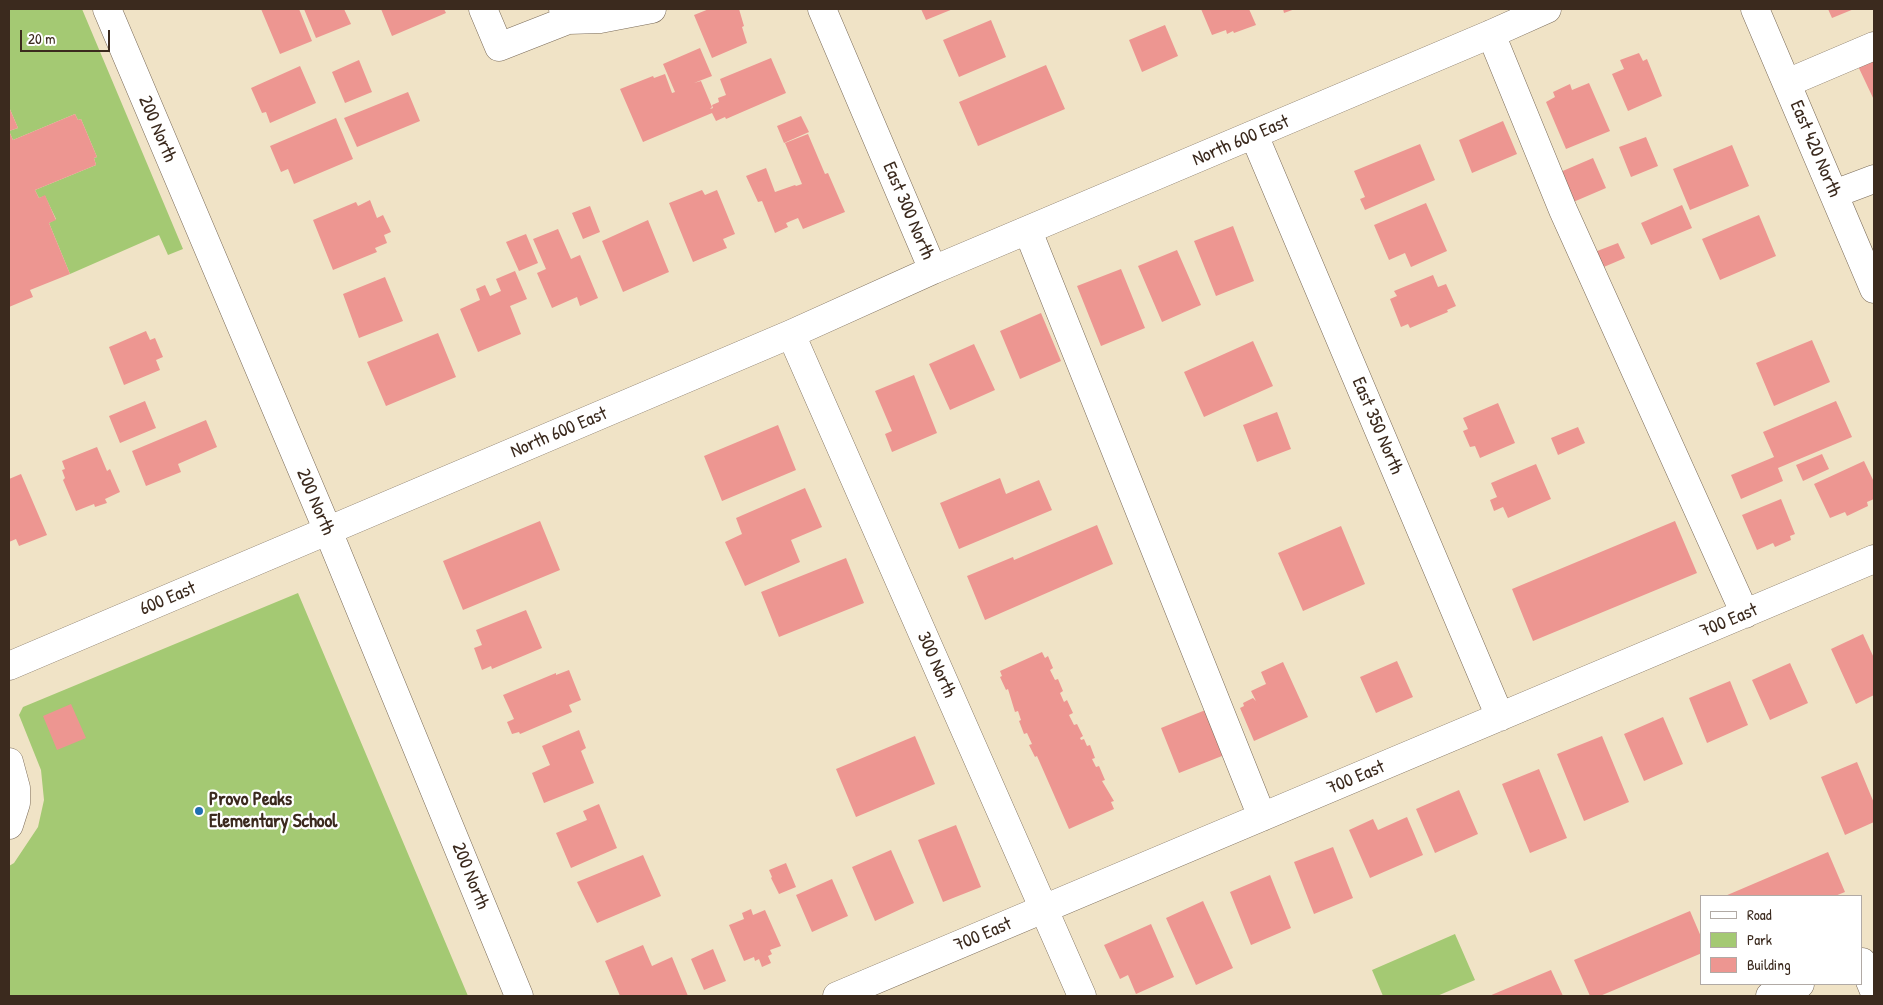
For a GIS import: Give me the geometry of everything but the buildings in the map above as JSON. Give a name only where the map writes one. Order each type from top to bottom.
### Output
[{"type":"street","name":"200 North","points":[[107,9],[328,531],[519,996]]},
{"type":"street","points":[[483,9],[499,47],[565,14],[600,19],[652,9]]},
{"type":"street","name":"East 300 North","points":[[791,334],[934,270],[822,9]]},
{"type":"street","name":"North 600 East","points":[[934,270],[1547,9]]},
{"type":"street","name":"East 420 North","points":[[1755,9],[1874,289]]},
{"type":"street","points":[[1491,34],[1563,210],[1745,614]]},
{"type":"street","points":[[1787,83],[1874,46]]},
{"type":"street","name":"East 350 North","points":[[1254,135],[1500,717]]},
{"type":"street","points":[[1834,194],[1874,179]]},
{"type":"street","points":[[1028,231],[1262,817]]},
{"type":"street","name":"North 600 East","points":[[328,531],[791,334]]},
{"type":"street","name":"300 North","points":[[791,334],[1082,996]]},
{"type":"street","name":"600 East","points":[[9,666],[328,531]]},
{"type":"street","name":"700 East","points":[[837,996],[1874,558]]},
{"type":"street","points":[[9,762],[16,788],[16,803],[9,825]]},
{"type":"street","points":[[1863,959],[1874,953]]},
{"type":"street","points":[[1863,963],[1874,991]]},
{"type":"street","points":[[1770,996],[1798,985]]},
{"type":"green space","points":[[9,9],[82,9],[183,249],[168,255],[159,235],[70,274],[49,223],[56,219],[45,196],[39,198],[35,190],[96,165],[94,158],[97,157],[81,119],[78,120],[75,114],[13,140],[9,131],[18,128],[9,107]]},
{"type":"green space","name":"Provo Peaks Elementary School","points":[[298,593],[468,996],[9,996],[9,866],[14,863],[38,827],[44,800],[41,770],[19,715],[23,707]]},
{"type":"green space","points":[[1455,934],[1475,980],[1437,996],[1383,996],[1372,970]]},
{"type":"place","name":"Provo Peaks Elementary School","points":[[199,811]]}]
